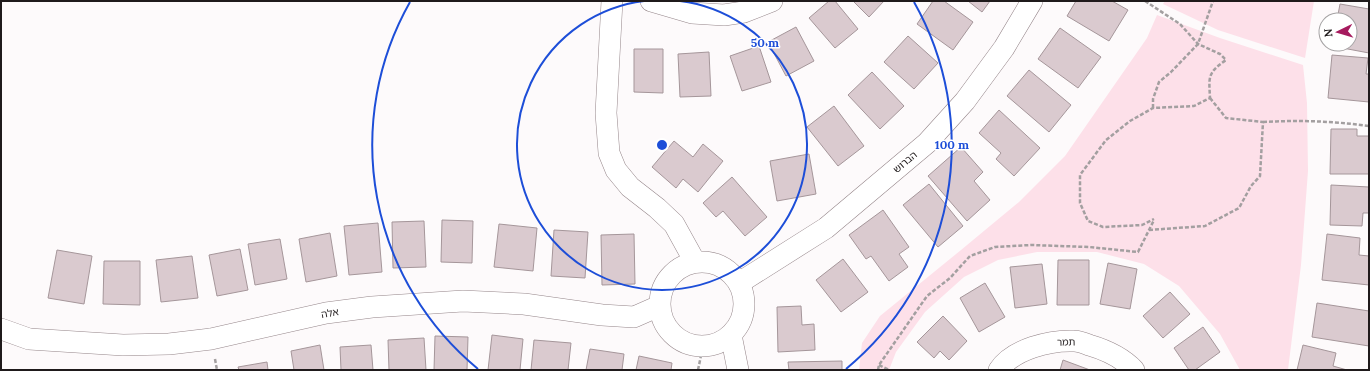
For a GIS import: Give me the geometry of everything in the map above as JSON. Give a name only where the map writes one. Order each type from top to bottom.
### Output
[{"type":"street","points":[[612,1],[606,113],[609,153],[616,170],[630,187],[657,208],[674,224],[695,262]]},
{"type":"street","points":[[651,1],[692,13],[724,15],[744,12],[772,1]]},
{"type":"street","name":"הברוש","points":[[739,283],[826,228],[927,143],[965,101],[1004,48],[1032,1]]},
{"type":"street","points":[[695,262],[710,262],[724,267],[739,283],[744,297],[743,312],[740,324],[730,335],[718,343],[704,346],[689,344],[676,338],[663,321],[659,306],[661,291],[668,278],[678,268],[695,262]]},
{"type":"street","name":"אלה","points":[[1,329],[29,339],[123,345],[169,344],[211,339],[326,313],[372,306],[463,301],[524,304],[602,315],[634,317],[659,306]]},
{"type":"street","points":[[730,335],[738,370]]},
{"type":"street","name":"תמר","points":[[999,370],[1003,365],[1022,351],[1048,343],[1075,341],[1108,351],[1134,370]]},
{"type":"path","points":[[1145,1],[1180,24],[1198,44],[1220,54],[1226,60],[1214,68],[1209,79],[1210,98],[1226,118],[1263,122],[1341,122],[1369,126]]},
{"type":"path","points":[[1153,108],[1153,98],[1158,82],[1171,72],[1198,44],[1214,1]]},
{"type":"path","points":[[878,370],[879,365],[927,296],[950,278],[970,256],[995,248],[1031,245],[1089,247],[1138,252],[1154,219],[1142,225],[1103,227],[1088,221],[1080,203],[1080,175],[1106,140],[1130,121],[1153,108],[1194,106],[1210,98]]},
{"type":"path","points":[[1149,230],[1205,226],[1239,208],[1252,186],[1260,176],[1263,122]]},
{"type":"path","points":[[698,370],[704,346]]},
{"type":"path","points":[[879,365],[889,370]]},
{"type":"shaded area","points":[[1165,1],[1314,1],[1305,58],[1218,30],[1163,4]]},
{"type":"shaded area","points":[[1157,15],[1220,38],[1303,65],[1307,103],[1308,171],[1301,265],[1288,370],[1240,370],[1220,334],[1179,286],[1144,264],[1097,252],[1037,252],[998,260],[964,277],[925,312],[896,352],[889,370],[859,370],[862,343],[880,316],[1019,202],[1065,156],[1147,38]]},
{"type":"building","points":[[829,1],[835,1],[858,29],[835,48],[809,18]]},
{"type":"building","points":[[853,1],[884,1],[869,17]]},
{"type":"building","points":[[933,1],[944,1],[973,22],[953,50],[917,24]]},
{"type":"building","points":[[968,1],[990,1],[982,12]]},
{"type":"building","points":[[1076,1],[1112,1],[1128,10],[1109,41],[1067,16]]},
{"type":"building","points":[[1340,4],[1369,9],[1369,53],[1358,51],[1358,12],[1338,12]]},
{"type":"building","points":[[796,27],[814,61],[786,76],[768,42]]},
{"type":"building","points":[[1060,28],[1101,57],[1078,88],[1038,59]]},
{"type":"building","points":[[908,36],[938,63],[914,89],[884,62]]},
{"type":"building","points":[[759,46],[771,82],[742,91],[730,56]]},
{"type":"building","points":[[634,49],[663,49],[663,93],[634,92]]},
{"type":"building","points":[[709,52],[711,96],[680,97],[678,54]]},
{"type":"building","points":[[1332,55],[1368,58],[1366,74],[1369,74],[1369,102],[1328,98]]},
{"type":"building","points":[[1029,70],[1071,105],[1049,132],[1007,96]]},
{"type":"building","points":[[872,72],[904,106],[880,129],[848,95]]},
{"type":"building","points":[[834,106],[864,146],[838,166],[807,127]]},
{"type":"building","points":[[999,110],[1040,148],[1014,176],[996,159],[1001,153],[979,133]]},
{"type":"building","points":[[1331,129],[1357,129],[1357,136],[1369,136],[1369,174],[1330,174]]},
{"type":"building","points":[[674,141],[693,157],[703,144],[723,161],[698,192],[683,179],[676,188],[652,167]]},
{"type":"building","points":[[961,147],[983,172],[974,181],[990,200],[967,221],[928,176]]},
{"type":"building","points":[[809,154],[816,194],[777,201],[770,161]]},
{"type":"building","points":[[732,177],[767,217],[745,236],[723,211],[716,217],[703,203]]},
{"type":"building","points":[[929,184],[963,226],[938,247],[903,205]]},
{"type":"building","points":[[1331,185],[1369,187],[1369,213],[1363,213],[1362,226],[1330,225]]},
{"type":"building","points":[[883,210],[909,247],[899,254],[908,267],[889,281],[871,256],[866,259],[849,235]]},
{"type":"building","points":[[442,220],[473,221],[472,263],[441,262]]},
{"type":"building","points":[[424,221],[426,267],[393,268],[392,222]]},
{"type":"building","points":[[378,223],[382,272],[349,275],[344,226]]},
{"type":"building","points":[[499,224],[537,228],[533,271],[494,267]]},
{"type":"building","points":[[554,230],[588,232],[585,278],[551,276]]},
{"type":"building","points":[[330,233],[337,276],[306,282],[299,239]]},
{"type":"building","points":[[634,234],[635,284],[602,285],[601,235]]},
{"type":"building","points":[[1327,234],[1360,238],[1359,255],[1369,256],[1369,285],[1322,280]]},
{"type":"building","points":[[280,239],[287,279],[255,285],[248,244]]},
{"type":"building","points":[[240,249],[248,290],[217,296],[209,255]]},
{"type":"building","points":[[57,250],[92,256],[84,304],[48,298]]},
{"type":"building","points":[[192,256],[198,298],[161,302],[156,260]]},
{"type":"building","points":[[843,259],[868,292],[841,312],[816,280]]},
{"type":"building","points":[[1058,260],[1089,260],[1089,305],[1057,305]]},
{"type":"building","points":[[104,261],[140,261],[140,305],[103,304]]},
{"type":"building","points":[[1108,263],[1137,269],[1130,309],[1100,304]]},
{"type":"building","points":[[1042,264],[1047,304],[1015,308],[1010,267]]},
{"type":"building","points":[[985,283],[1005,317],[979,332],[960,298]]},
{"type":"building","points":[[1170,292],[1190,314],[1163,338],[1143,316]]},
{"type":"building","points":[[1317,303],[1369,311],[1369,346],[1312,337]]},
{"type":"building","points":[[801,306],[802,325],[814,324],[815,350],[778,352],[777,307]]},
{"type":"building","points":[[943,316],[967,341],[949,360],[940,351],[934,358],[917,342]]},
{"type":"building","points":[[1203,327],[1220,352],[1195,370],[1189,370],[1174,348]]},
{"type":"building","points":[[492,335],[523,339],[520,370],[488,370]]},
{"type":"building","points":[[435,336],[468,337],[467,370],[434,370]]},
{"type":"building","points":[[424,338],[426,370],[389,370],[388,340]]},
{"type":"building","points":[[534,340],[571,343],[568,370],[531,370]]},
{"type":"building","points":[[320,345],[324,370],[294,370],[291,351]]},
{"type":"building","points":[[371,345],[373,370],[341,370],[340,347]]},
{"type":"building","points":[[1303,345],[1336,353],[1333,366],[1347,370],[1297,370]]},
{"type":"building","points":[[590,349],[624,354],[622,370],[586,370]]},
{"type":"building","points":[[639,356],[672,363],[671,370],[636,370]]},
{"type":"building","points":[[1063,360],[1090,370],[1060,370]]},
{"type":"building","points":[[842,361],[842,370],[789,370],[788,362]]},
{"type":"building","points":[[267,362],[268,370],[239,370],[238,367]]}]
